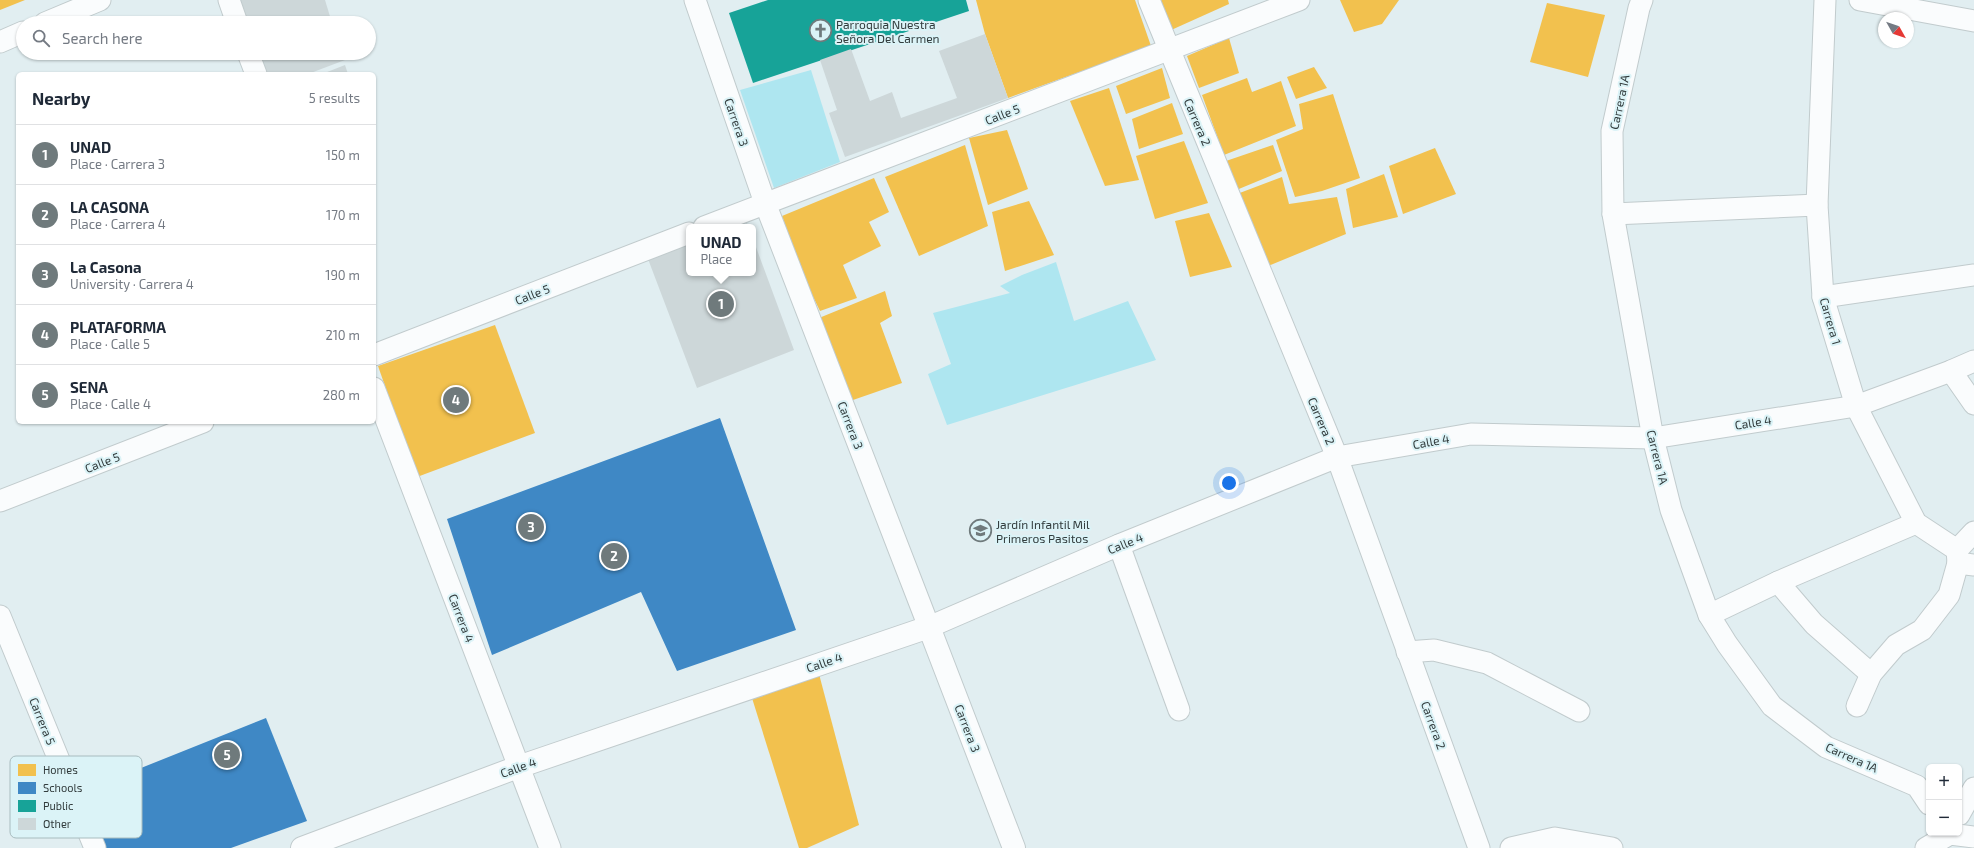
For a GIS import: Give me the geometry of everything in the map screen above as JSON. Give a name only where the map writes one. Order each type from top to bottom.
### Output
[{"type":"main road","name":"Calle 4","points":[[302,848],[334,842],[518,767],[929,627]]},
{"type":"main road","name":"Carrera 3","points":[[929,627],[1014,848]]},
{"type":"street","points":[[62,16],[100,0]]},
{"type":"street","points":[[228,0],[234,16]]},
{"type":"street","name":"Carrera 3","points":[[695,0],[765,203],[929,627]]},
{"type":"street","name":"Carrera 2","points":[[1149,0],[1168,51],[1337,457],[1479,848]]},
{"type":"street","name":"Calle 5","points":[[712,224],[1168,51],[1298,0]]},
{"type":"street","name":"Carrera 1A","points":[[1642,0],[1612,131],[1613,214],[1653,438],[1671,510],[1709,615],[1727,644],[1772,706],[1826,747],[1917,786],[1926,800]]},
{"type":"street","name":"Carrera 1","points":[[1825,0],[1817,205],[1823,297],[1856,406],[1916,523],[1963,559]]},
{"type":"street","points":[[1860,0],[1974,20]]},
{"type":"street","points":[[0,42],[16,35]]},
{"type":"street","points":[[251,60],[255,72]]},
{"type":"street","points":[[1613,214],[1817,205]]},
{"type":"street","name":"Calle 5","points":[[376,354],[686,234]]},
{"type":"street","points":[[1823,297],[1974,275]]},
{"type":"street","name":"Calle 4","points":[[929,627],[1119,545],[1337,457],[1471,434],[1653,438],[1856,406],[1974,361]]},
{"type":"street","points":[[1951,371],[1974,404]]},
{"type":"street","name":"Carrera 4","points":[[376,393],[550,848]]},
{"type":"street","name":"Calle 5","points":[[0,502],[198,424]]},
{"type":"street","points":[[1709,615],[1778,582],[1916,523]]},
{"type":"street","points":[[1857,706],[1871,674],[1896,645],[1922,630],[1949,594],[1974,532]]},
{"type":"street","points":[[1119,545],[1178,710]]},
{"type":"street","points":[[1778,582],[1814,624],[1871,674]]},
{"type":"street","name":"Carrera 5","points":[[0,616],[58,756]]},
{"type":"street","points":[[1407,652],[1434,650],[1487,664],[1579,711]]},
{"type":"street","points":[[1962,809],[1974,788]]},
{"type":"street","points":[[1926,848],[1948,837],[1974,837]]},
{"type":"street","name":"Carrera 5","points":[[92,838],[96,848]]},
{"type":"street","points":[[1511,848],[1555,838],[1612,848]]},
{"type":"shaded area","points":[[811,70],[840,162],[774,188],[740,90]]},
{"type":"shaded area","points":[[1056,262],[1074,321],[1128,301],[1156,360],[947,425],[928,374],[951,364],[933,313],[1010,293],[1000,286],[1022,275]]},
{"type":"building: Homes","points":[[0,0],[25,0],[0,10]]},
{"type":"building: Homes","points":[[976,0],[1135,0],[1151,46],[1008,98],[985,34]]},
{"type":"building: Homes","points":[[1161,0],[1228,0],[1229,4],[1169,31]]},
{"type":"building: Homes","points":[[1340,0],[1399,0],[1382,24],[1354,32]]},
{"type":"building: Homes","points":[[1547,3],[1605,15],[1588,77],[1530,62]]},
{"type":"building: Homes","points":[[1229,38],[1239,73],[1199,88],[1187,56]]},
{"type":"building: Homes","points":[[1314,67],[1327,88],[1296,99],[1287,77]]},
{"type":"building: Homes","points":[[1162,68],[1170,98],[1126,114],[1116,86]]},
{"type":"building: Homes","points":[[1247,78],[1252,92],[1281,81],[1296,126],[1224,155],[1202,95]]},
{"type":"building: Homes","points":[[1109,88],[1139,180],[1105,186],[1070,101]]},
{"type":"building: Homes","points":[[1333,94],[1360,178],[1322,191],[1295,197],[1276,140],[1303,129],[1299,104]]},
{"type":"building: Homes","points":[[1172,103],[1183,134],[1139,149],[1132,119]]},
{"type":"building: Homes","points":[[1007,130],[1028,189],[988,205],[969,138]]},
{"type":"building: Homes","points":[[1184,141],[1208,203],[1155,219],[1136,156]]},
{"type":"building: Homes","points":[[965,145],[988,226],[919,256],[885,177]]},
{"type":"building: Homes","points":[[1273,145],[1282,171],[1234,191],[1226,161]]},
{"type":"building: Homes","points":[[1435,148],[1456,194],[1403,214],[1389,166]]},
{"type":"building: Homes","points":[[1384,174],[1398,217],[1353,228],[1346,189]]},
{"type":"building: Homes","points":[[1282,177],[1289,204],[1337,197],[1346,234],[1268,266],[1237,194]]},
{"type":"building: Homes","points":[[874,178],[889,212],[869,222],[881,246],[843,265],[857,298],[820,311],[802,274],[782,216]]},
{"type":"building: Homes","points":[[1029,201],[1054,255],[1005,271],[992,212]]},
{"type":"building: Homes","points":[[1209,213],[1232,267],[1190,277],[1175,221]]},
{"type":"building: Homes","points":[[885,291],[892,316],[880,323],[902,383],[853,400],[819,318]]},
{"type":"building: Homes","points":[[495,325],[535,433],[417,477],[378,366]]},
{"type":"building: Homes","points":[[819,674],[859,825],[807,848],[799,848],[752,698]]},
{"type":"building: Schools","points":[[720,418],[796,630],[677,671],[641,592],[492,655],[447,519]]},
{"type":"building: Schools","points":[[266,718],[307,821],[231,848],[106,848],[102,838],[142,838],[142,768]]},
{"type":"building: Public","name":"Parroquia Nuestra Señora Del Carmen","points":[[768,0],[966,0],[969,11],[753,83],[729,13]]},
{"type":"building: Other","points":[[237,0],[325,0],[330,16],[243,16]]},
{"type":"building: Other","points":[[985,34],[1008,98],[845,157],[829,113],[837,110],[820,60],[851,49],[870,101],[892,92],[901,118],[957,98],[939,51]]},
{"type":"building: Other","points":[[261,60],[345,60],[313,72],[265,72]]},
{"type":"building: Other","points":[[345,65],[347,72],[327,72]]},
{"type":"building: Other","points":[[686,245],[686,276],[756,276],[756,247],[794,350],[697,388],[648,259]]},
{"type":"place","name":"Parroquia Nuestra Señora Del Carmen","points":[[821,31]]},
{"type":"place","name":"UNAD","points":[[721,304]]},
{"type":"place","name":"PLATAFORMA","points":[[456,400]]},
{"type":"place","name":"La Casona","points":[[531,527]]},
{"type":"place","name":"Jardín Infantil Mil Primeros Pasitos","points":[[980,531]]},
{"type":"place","name":"LA CASONA","points":[[614,556]]},
{"type":"place","name":"SENA","points":[[227,755]]}]
